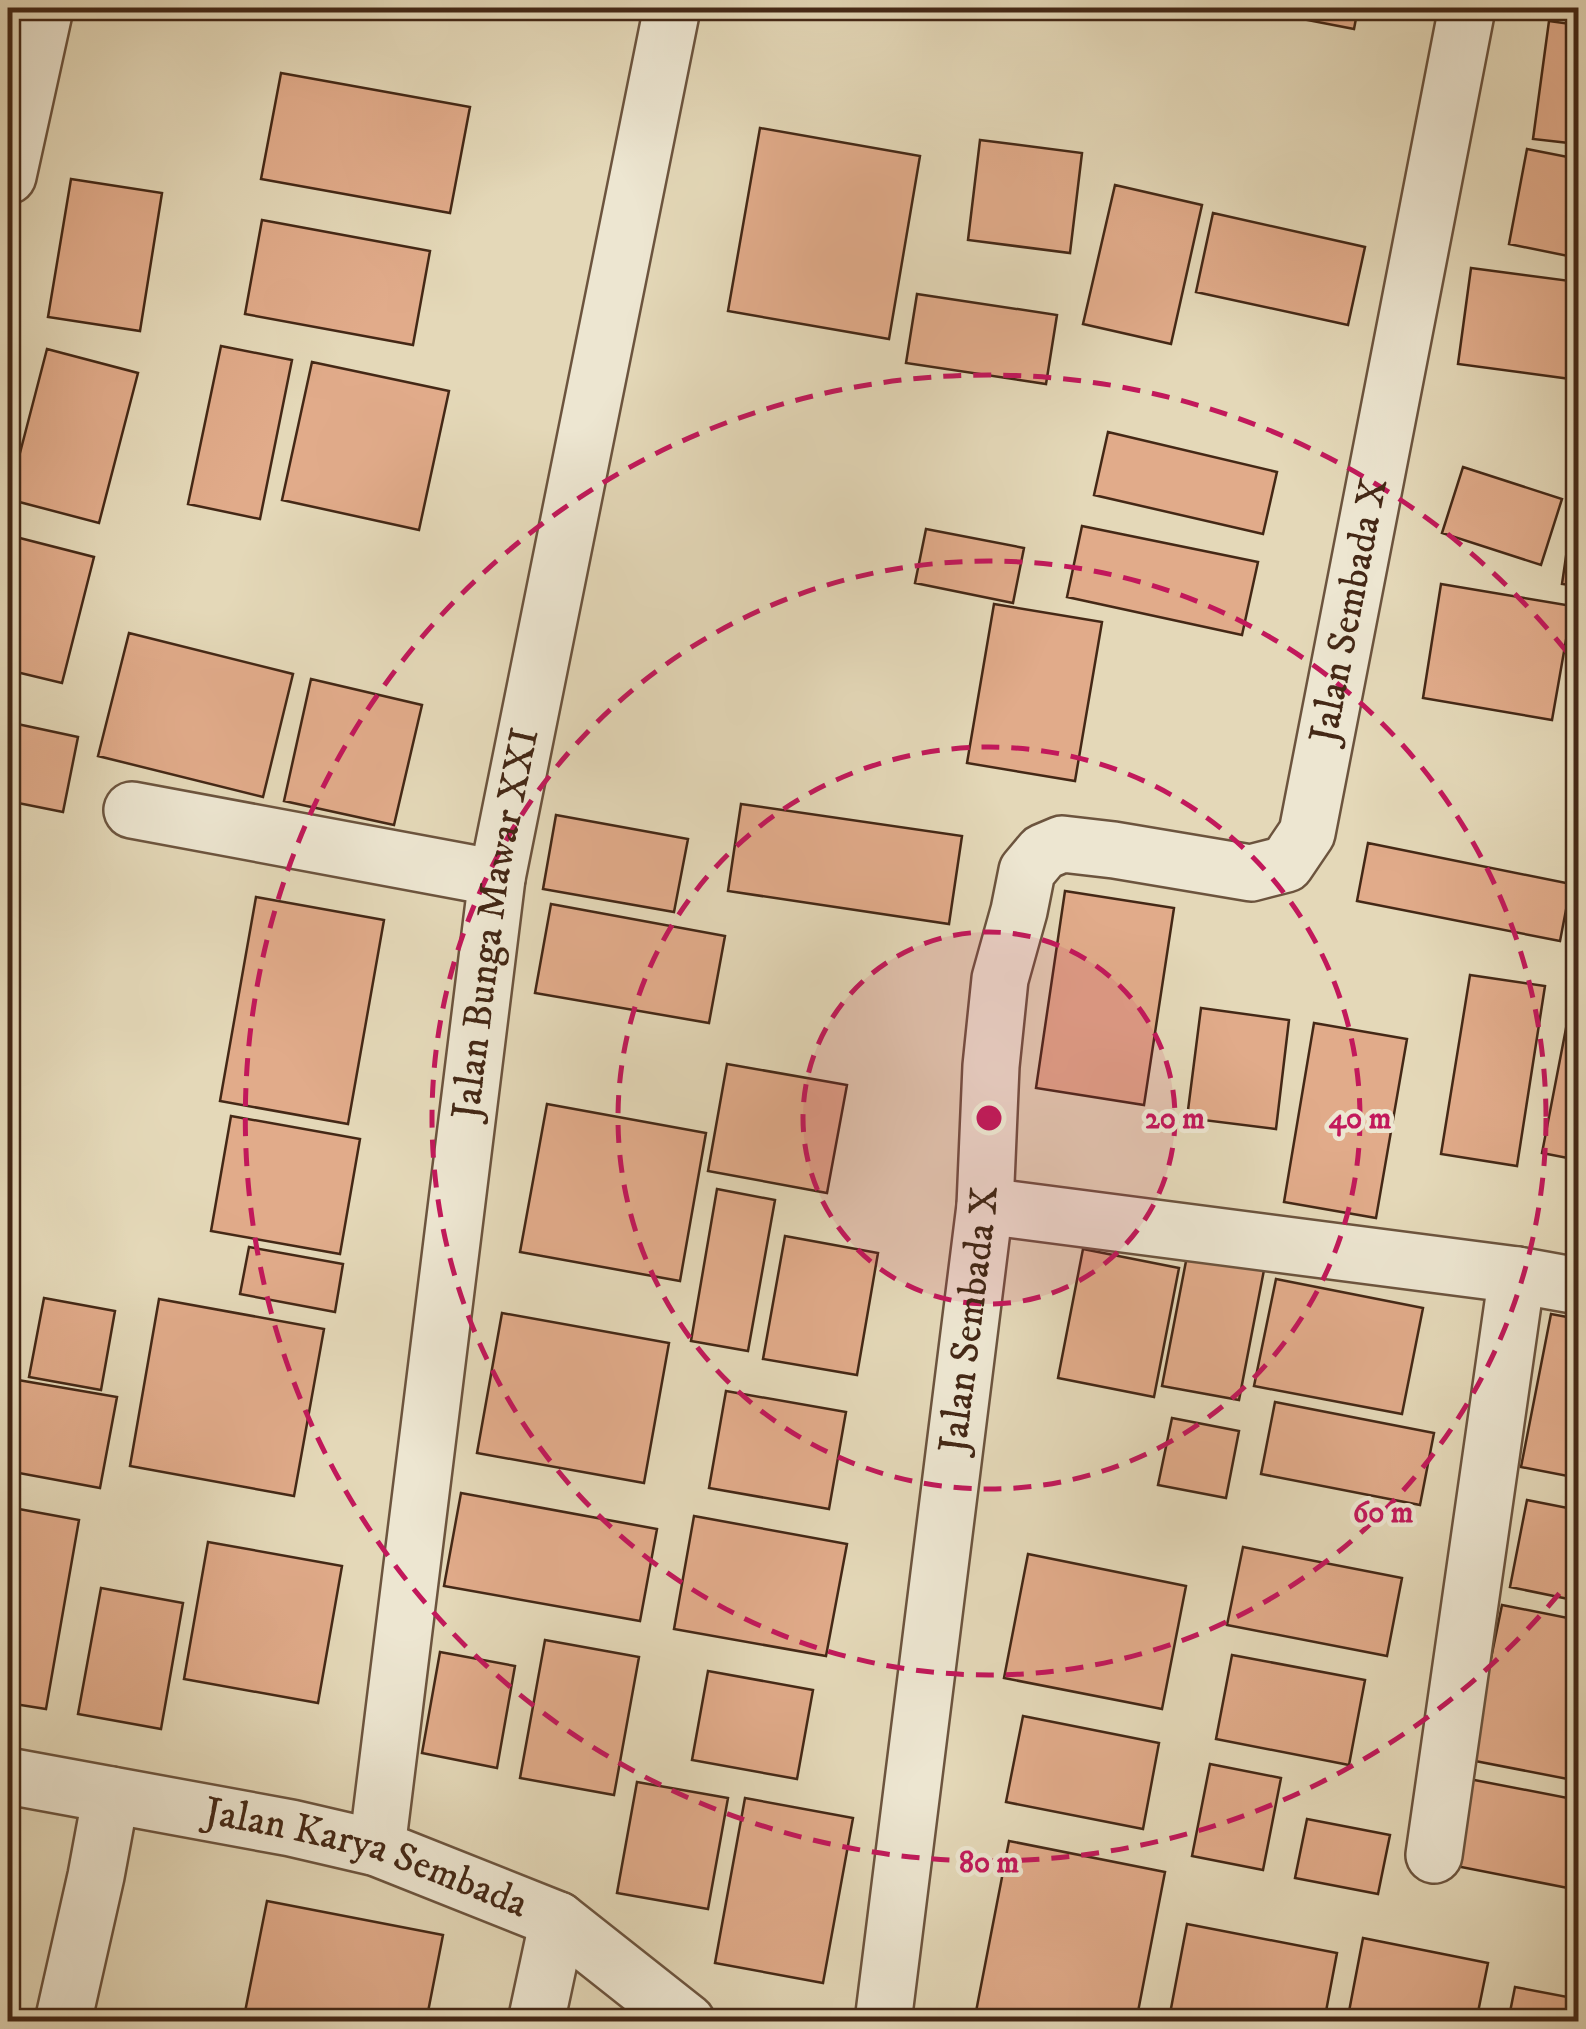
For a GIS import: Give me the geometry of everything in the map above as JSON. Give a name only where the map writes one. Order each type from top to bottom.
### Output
[{"type":"street","points":[[8,176],[45,8]]},
{"type":"street","name":"Jalan Bunga Mawar XXI","points":[[377,1848],[497,878],[672,8]]},
{"type":"street","name":"Jalan Sembada X","points":[[884,2022],[985,1206],[990,1066],[1000,978],[1027,871],[1042,852],[1062,844],[1251,872],[1286,864],[1307,833],[1466,8]]},
{"type":"street","points":[[132,810],[497,878]]},
{"type":"street","points":[[985,1206],[1578,1286]]},
{"type":"street","points":[[1434,1855],[1518,1275]]},
{"type":"street","name":"Jalan Karya Sembada","points":[[8,1776],[377,1848],[558,1920],[688,2022]]},
{"type":"street","points":[[63,2022],[111,1795]]},
{"type":"street","points":[[536,2022],[558,1920]]},
{"type":"building","points":[[1246,8],[1358,8],[1354,29]]},
{"type":"building","points":[[1549,21],[1578,25],[1578,144],[1533,139]]},
{"type":"building","points":[[281,73],[470,107],[450,213],[261,179]]},
{"type":"building","points":[[760,128],[920,156],[889,339],[728,311]]},
{"type":"building","points":[[980,140],[1082,153],[1070,253],[968,240]]},
{"type":"building","points":[[1527,149],[1578,159],[1578,258],[1509,244]]},
{"type":"building","points":[[71,179],[162,193],[140,331],[48,317]]},
{"type":"building","points":[[1115,185],[1202,205],[1171,344],[1083,324]]},
{"type":"building","points":[[1213,213],[1365,247],[1348,325],[1196,292]]},
{"type":"building","points":[[262,220],[430,251],[413,345],[245,314]]},
{"type":"building","points":[[1471,268],[1578,282],[1578,380],[1458,364]]},
{"type":"building","points":[[917,294],[1057,315],[1046,384],[906,363]]},
{"type":"building","points":[[221,346],[292,360],[260,519],[188,504]]},
{"type":"building","points":[[47,349],[138,373],[99,523],[8,499]]},
{"type":"building","points":[[312,362],[449,391],[419,530],[282,500]]},
{"type":"building","points":[[1108,432],[1277,472],[1263,534],[1094,495]]},
{"type":"building","points":[[1463,467],[1562,499],[1541,565],[1442,533]]},
{"type":"building","points":[[1575,495],[1578,496],[1578,586],[1562,584]]},
{"type":"building","points":[[1082,526],[1258,562],[1242,635],[1067,597]]},
{"type":"building","points":[[926,529],[1024,548],[1013,603],[915,583]]},
{"type":"building","points":[[8,535],[94,557],[62,683],[8,670]]},
{"type":"building","points":[[1441,584],[1572,606],[1552,720],[1423,698]]},
{"type":"building","points":[[994,604],[1102,622],[1075,781],[967,763]]},
{"type":"building","points":[[129,633],[293,674],[263,797],[98,756]]},
{"type":"building","points":[[311,679],[422,705],[394,825],[284,801]]},
{"type":"building","points":[[8,722],[78,737],[63,812],[8,801]]},
{"type":"building","points":[[741,804],[962,836],[949,924],[728,891]]},
{"type":"building","points":[[556,815],[688,839],[674,912],[543,889]]},
{"type":"building","points":[[1368,843],[1571,884],[1560,941],[1357,901]]},
{"type":"building","points":[[1065,891],[1174,908],[1144,1105],[1036,1088]]},
{"type":"building","points":[[256,897],[384,920],[348,1124],[220,1101]]},
{"type":"building","points":[[551,904],[725,936],[709,1023],[535,993]]},
{"type":"building","points":[[1578,966],[1578,1160],[1542,1153]]},
{"type":"building","points":[[1470,975],[1545,986],[1517,1166],[1441,1154]]},
{"type":"building","points":[[1201,1008],[1289,1020],[1276,1129],[1187,1118]]},
{"type":"building","points":[[1314,1023],[1407,1039],[1376,1218],[1284,1202]]},
{"type":"building","points":[[727,1064],[847,1085],[827,1193],[708,1171]]},
{"type":"building","points":[[547,1104],[706,1133],[680,1281],[520,1252]]},
{"type":"building","points":[[231,1116],[360,1139],[340,1254],[211,1231]]},
{"type":"building","points":[[717,1189],[775,1200],[748,1351],[691,1341]]},
{"type":"building","points":[[785,1236],[878,1253],[857,1375],[763,1359]]},
{"type":"building","points":[[249,1247],[343,1264],[335,1312],[240,1294]]},
{"type":"building","points":[[1083,1249],[1179,1268],[1154,1397],[1058,1378]]},
{"type":"building","points":[[1187,1256],[1264,1270],[1239,1400],[1162,1386]]},
{"type":"building","points":[[1276,1279],[1423,1308],[1402,1414],[1254,1386]]},
{"type":"building","points":[[44,1298],[115,1311],[101,1390],[29,1377]]},
{"type":"building","points":[[159,1299],[324,1329],[294,1496],[130,1466]]},
{"type":"building","points":[[502,1313],[669,1343],[644,1483],[477,1453]]},
{"type":"building","points":[[1551,1314],[1578,1319],[1578,1478],[1521,1467]]},
{"type":"building","points":[[18,1380],[117,1397],[100,1488],[8,1471],[8,1438]]},
{"type":"building","points":[[726,1391],[846,1412],[829,1509],[709,1488]]},
{"type":"building","points":[[1275,1402],[1434,1433],[1420,1505],[1261,1474]]},
{"type":"building","points":[[1172,1418],[1239,1431],[1226,1498],[1158,1485]]},
{"type":"building","points":[[461,1493],[657,1529],[640,1621],[444,1586]]},
{"type":"building","points":[[1527,1500],[1578,1510],[1578,1601],[1510,1587]]},
{"type":"building","points":[[8,1507],[79,1520],[46,1709],[8,1703]]},
{"type":"building","points":[[694,1516],[847,1544],[826,1656],[674,1629]]},
{"type":"building","points":[[208,1542],[342,1566],[318,1703],[184,1679]]},
{"type":"building","points":[[1243,1547],[1402,1578],[1387,1656],[1227,1625]]},
{"type":"building","points":[[1028,1554],[1186,1586],[1162,1709],[1004,1678]]},
{"type":"building","points":[[101,1588],[183,1603],[161,1729],[78,1714]]},
{"type":"building","points":[[1502,1605],[1578,1620],[1578,1781],[1470,1760]]},
{"type":"building","points":[[545,1640],[639,1657],[614,1795],[520,1778]]},
{"type":"building","points":[[440,1652],[515,1666],[497,1768],[422,1753]]},
{"type":"building","points":[[1232,1655],[1365,1680],[1349,1765],[1216,1739]]},
{"type":"building","points":[[708,1671],[813,1690],[797,1779],[692,1760]]},
{"type":"building","points":[[1023,1716],[1159,1743],[1143,1829],[1006,1802]]},
{"type":"building","points":[[1210,1764],[1281,1778],[1263,1870],[1192,1856]]},
{"type":"building","points":[[1464,1778],[1578,1800],[1578,1890],[1446,1864]]},
{"type":"building","points":[[637,1782],[728,1798],[708,1909],[617,1893]]},
{"type":"building","points":[[745,1798],[853,1818],[823,1983],[715,1963]]},
{"type":"building","points":[[1307,1819],[1390,1835],[1378,1894],[1295,1878]]},
{"type":"building","points":[[1009,1841],[1165,1872],[1136,2022],[974,2022]]},
{"type":"building","points":[[267,1901],[443,1935],[426,2022],[243,2022]]},
{"type":"building","points":[[1187,1924],[1337,1953],[1324,2022],[1169,2019]]},
{"type":"building","points":[[1363,1938],[1488,1963],[1476,2022],[1347,2022]]},
{"type":"building","points":[[1515,1987],[1578,1999],[1578,2022],[1508,2022]]}]
